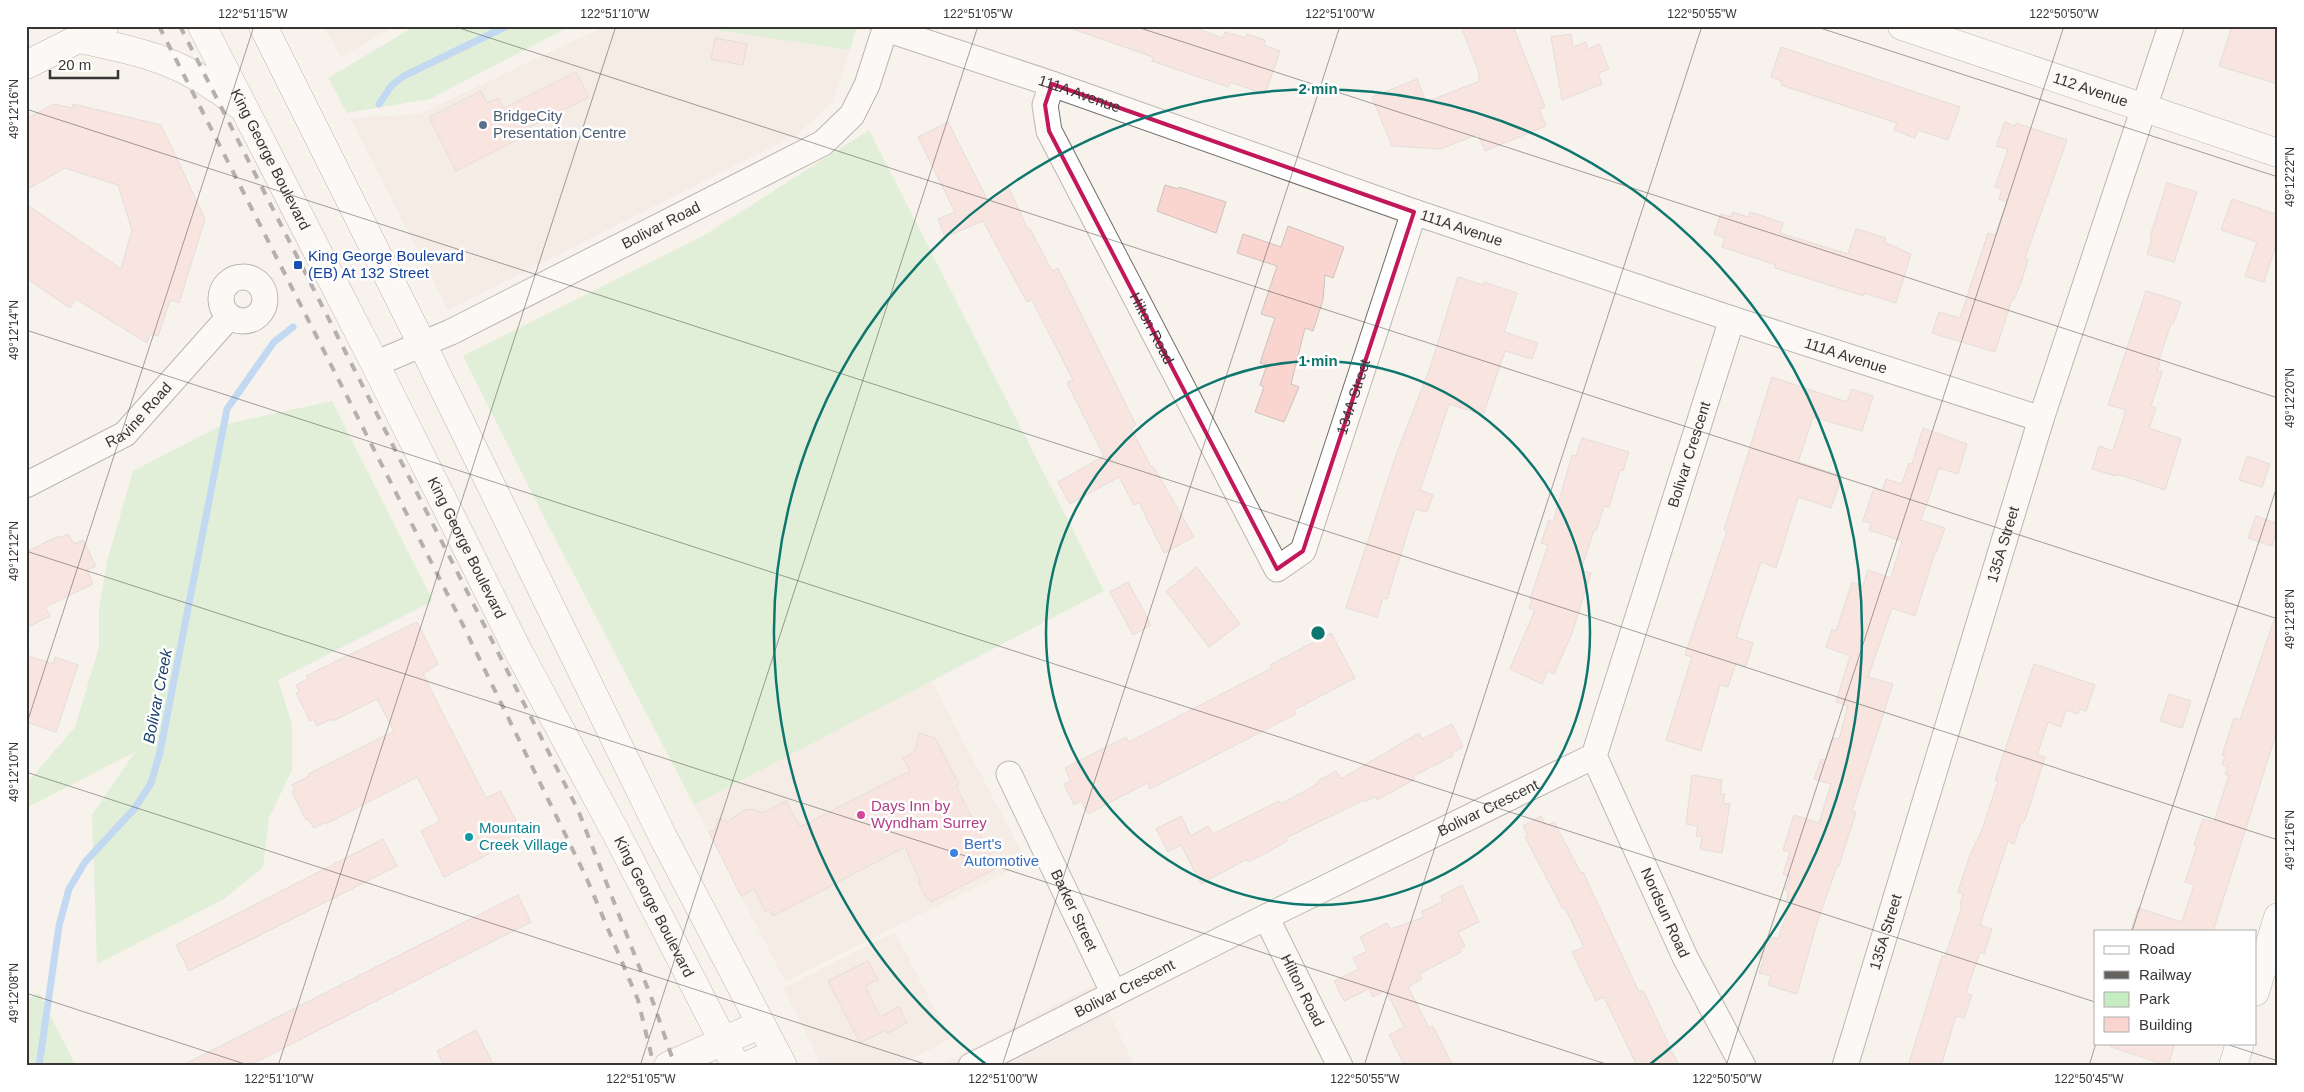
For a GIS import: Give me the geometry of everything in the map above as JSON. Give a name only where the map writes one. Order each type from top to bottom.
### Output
[{"type":"main road","points":[[26,65],[104,26]]},
{"type":"main road","name":"King George Boulevard","points":[[202,26],[517,649],[736,1066]]},
{"type":"main road","points":[[263,26],[422,344],[663,837],[780,1059],[747,1066]]},
{"type":"main road","name":"112 Avenue","points":[[1902,26],[2278,153]]},
{"type":"main road","points":[[79,39],[135,50],[170,62],[194,73],[245,111]]},
{"type":"main road","points":[[2256,989],[2278,917]]},
{"type":"main road","points":[[668,1066],[761,1024]]},
{"type":"main road","points":[[2233,1066],[2240,1044]]},
{"type":"street","name":"135A Street","points":[[1845,1066],[2041,419],[2142,107],[2171,26]]},
{"type":"street","name":"Bolivar Road","points":[[374,364],[422,344],[823,142],[852,115],[867,85],[886,28]]},
{"type":"street","name":"111A Avenue","points":[[886,28],[1052,84],[1414,212],[1732,319],[2041,419]]},
{"type":"street","name":"Hilton Road","points":[[1052,84],[1045,105],[1049,131],[1277,569]]},
{"type":"street","name":"134A Street","points":[[1277,569],[1303,551],[1414,212]]},
{"type":"street","name":"Ravine Road","points":[[26,485],[125,434],[229,317]]},
{"type":"street","name":"Bolivar Crescent","points":[[971,1066],[1266,917],[1594,756],[1732,319]]},
{"type":"street","name":"Nordsun Road","points":[[1594,756],[1684,958],[1743,1066]]},
{"type":"street","name":"Barker Street","points":[[1009,774],[1114,994]]},
{"type":"street","name":"Hilton Road","points":[[1266,917],[1340,1066]]},
{"type":"highlighted area","points":[[1052,84],[1414,212],[1303,551],[1277,569],[1049,131],[1045,105]]},
{"type":"shaded area","points":[[323,26],[395,26],[341,57]]},
{"type":"shaded area","points":[[605,26],[687,26],[850,50],[832,102],[798,134],[448,310],[350,118],[419,114]]},
{"type":"shaded area","points":[[931,680],[1027,862],[785,981],[694,805]]},
{"type":"shaded area","points":[[895,932],[950,1039],[899,1066],[822,1066],[783,988]]},
{"type":"shaded area","points":[[1095,984],[1135,1066],[939,1066]]},
{"type":"green space","points":[[415,26],[571,26],[430,99],[347,113],[328,78]]},
{"type":"green space","points":[[687,26],[857,26],[850,50]]},
{"type":"green space","points":[[869,130],[1104,591],[694,805],[547,523],[463,356],[703,236]]},
{"type":"green space","points":[[332,401],[433,601],[278,680],[292,724],[292,770],[269,818],[263,867],[224,899],[97,964],[92,815],[135,752],[26,808],[26,784],[75,727],[99,647],[99,609],[107,561],[133,471],[222,425]]},
{"type":"green space","points":[[39,993],[76,1066],[26,1066],[26,1000]]},
{"type":"building","points":[[1073,26],[1190,26],[1223,38],[1225,32],[1246,38],[1247,34],[1265,40],[1264,45],[1280,51],[1265,94],[1230,82],[1228,87],[1152,61],[1153,57],[1073,29]]},
{"type":"building","points":[[1461,26],[1513,26],[1545,107],[1539,109],[1546,126],[1485,151],[1478,134],[1441,149],[1392,146],[1372,97],[1417,79],[1426,102],[1480,81],[1478,76],[1480,75]]},
{"type":"building","points":[[2232,26],[2278,26],[2278,84],[2219,66]]},
{"type":"building","points":[[1571,34],[1573,47],[1586,42],[1588,49],[1599,44],[1609,69],[1598,73],[1602,84],[1562,100],[1551,37]]},
{"type":"building","points":[[715,38],[747,44],[743,65],[711,59]]},
{"type":"building","points":[[1781,47],[1960,107],[1948,140],[1918,130],[1915,138],[1894,130],[1897,123],[1781,85],[1782,81],[1771,77]]},
{"type":"building","name":"BridgeCity Presentation Centre","points":[[576,72],[589,97],[516,134],[519,139],[456,171],[429,117],[481,91],[487,103],[498,98],[504,108]]},
{"type":"building","points":[[54,104],[72,108],[73,104],[161,125],[205,219],[179,303],[170,300],[158,336],[150,334],[147,343],[76,299],[70,308],[26,278],[26,204],[121,269],[132,230],[118,185],[65,168],[26,190],[26,119]]},
{"type":"building","points":[[948,122],[987,199],[1009,188],[1028,230],[1030,229],[1052,271],[1058,268],[1136,425],[1131,428],[1151,467],[1153,466],[1194,537],[1164,553],[1139,503],[1134,505],[1119,477],[1070,504],[1058,482],[1104,456],[1067,383],[1073,380],[1032,300],[1027,302],[983,221],[945,237],[938,219],[955,212],[918,137]]},
{"type":"building","points":[[2005,122],[2015,126],[2016,123],[2067,140],[2025,258],[2028,259],[2022,280],[2014,299],[2012,299],[1995,352],[1932,333],[1939,312],[1960,318],[1988,233],[1995,235],[2007,202],[1999,199],[2002,189],[1995,187],[2008,149],[1996,146]]},
{"type":"building","points":[[2167,183],[2197,192],[2174,262],[2147,254],[2152,238],[2150,237]]},
{"type":"building","points":[[1165,185],[1178,189],[1179,187],[1226,202],[1216,233],[1157,211]]},
{"type":"building","points":[[2232,199],[2278,215],[2278,239],[2264,282],[2245,276],[2257,242],[2221,230]]},
{"type":"building","points":[[1733,212],[1748,217],[1750,212],[1783,223],[1780,233],[1848,254],[1856,229],[1886,238],[1884,242],[1911,254],[1896,303],[1864,293],[1864,296],[1775,268],[1776,265],[1722,247],[1725,238],[1714,234],[1721,214],[1731,217]]},
{"type":"building","points":[[1288,226],[1344,247],[1333,278],[1325,275],[1323,300],[1313,331],[1305,328],[1291,384],[1299,387],[1284,422],[1255,412],[1264,387],[1260,385],[1267,365],[1260,363],[1275,318],[1261,314],[1277,266],[1237,253],[1243,234],[1281,247]]},
{"type":"building","points":[[1458,277],[1483,285],[1484,282],[1517,293],[1504,332],[1538,343],[1532,359],[1505,351],[1483,415],[1449,404],[1420,490],[1433,495],[1427,512],[1415,509],[1387,599],[1383,598],[1377,617],[1346,608],[1396,455],[1430,368]]},
{"type":"building","points":[[2146,291],[2181,302],[2173,324],[2171,323],[2158,363],[2160,363],[2157,371],[2162,372],[2151,406],[2156,408],[2149,428],[2181,439],[2165,490],[2117,474],[2116,476],[2092,469],[2099,446],[2113,451],[2126,410],[2108,405]]},
{"type":"building","points":[[1772,377],[1847,402],[1852,389],[1873,396],[1862,431],[1813,417],[1798,462],[1842,476],[1831,508],[1798,497],[1776,568],[1761,562],[1736,637],[1753,643],[1746,666],[1736,663],[1728,687],[1720,685],[1701,751],[1666,740],[1692,657],[1685,655],[1727,531],[1724,530]]},
{"type":"building","points":[[1923,428],[1967,444],[1958,474],[1939,468],[1921,520],[1945,528],[1935,552],[1915,616],[1892,608],[1868,677],[1893,684],[1852,811],[1856,812],[1839,866],[1837,866],[1816,926],[1797,994],[1768,985],[1771,976],[1759,973],[1764,959],[1759,957],[1765,939],[1770,941],[1772,937],[1778,939],[1791,901],[1787,900],[1788,891],[1785,890],[1790,877],[1783,874],[1790,852],[1783,850],[1794,815],[1819,823],[1831,784],[1814,779],[1821,759],[1826,760],[1833,738],[1839,739],[1848,706],[1836,702],[1850,656],[1826,647],[1832,629],[1836,631],[1852,582],[1863,586],[1868,570],[1891,578],[1902,541],[1869,530],[1871,523],[1863,521],[1874,488],[1882,491],[1886,479],[1902,484],[1909,463],[1912,464]]},
{"type":"building","points":[[1582,438],[1629,452],[1623,471],[1620,470],[1609,507],[1604,506],[1596,531],[1594,530],[1581,570],[1591,573],[1572,633],[1554,674],[1548,671],[1542,684],[1510,669],[1535,610],[1529,608],[1532,601],[1530,600],[1548,545],[1541,543],[1549,520],[1553,522],[1572,455],[1576,456]]},
{"type":"building","points":[[2247,456],[2270,464],[2262,487],[2239,480]]},
{"type":"building","points":[[2256,516],[2278,524],[2272,546],[2248,538]]},
{"type":"building","points":[[68,534],[74,544],[83,540],[96,566],[87,570],[93,584],[45,607],[50,616],[26,628],[26,552],[58,536],[59,538]]},
{"type":"building","points":[[1197,567],[1240,624],[1209,647],[1166,591]]},
{"type":"building","points":[[1128,582],[1151,625],[1133,635],[1110,592]]},
{"type":"building","points":[[2274,620],[2278,620],[2278,728],[2213,930],[2131,930],[2138,908],[2182,922],[2194,885],[2185,882],[2197,846],[2194,845],[2203,819],[2214,822],[2229,775],[2225,774],[2228,767],[2222,765],[2225,756],[2222,755],[2234,718],[2240,720]]},
{"type":"building","points":[[417,622],[438,664],[423,674],[486,798],[500,791],[523,833],[507,841],[508,844],[444,877],[421,831],[440,821],[417,777],[326,824],[325,822],[314,828],[308,819],[306,820],[292,792],[295,790],[292,785],[309,776],[308,774],[394,731],[377,699],[335,720],[329,720],[317,726],[313,719],[310,721],[296,693],[299,692],[296,685],[308,679],[306,676]]},
{"type":"building","points":[[1331,633],[1355,678],[1294,710],[1296,714],[1150,789],[1147,783],[1088,814],[1081,801],[1074,805],[1064,784],[1071,781],[1065,768],[1126,737],[1129,742],[1272,668],[1270,665]]},
{"type":"building","points":[[26,655],[53,664],[55,657],[78,665],[56,732],[26,722]]},
{"type":"building","points":[[2034,664],[2095,685],[2086,711],[2080,709],[2078,714],[2066,710],[2061,727],[2048,722],[2037,755],[2045,757],[2026,817],[2023,823],[2021,823],[2014,844],[2008,841],[1980,925],[1992,929],[1984,954],[1980,952],[1966,993],[1972,995],[1964,1018],[1956,1016],[1941,1066],[1908,1066],[1942,956],[1945,957],[1962,906],[1960,905],[1963,894],[1958,892],[1970,855],[1982,830],[1998,781],[1995,780]]},
{"type":"building","points":[[2169,694],[2191,701],[2182,728],[2160,721]]},
{"type":"building","points":[[1452,724],[1463,747],[1452,753],[1453,756],[1413,776],[1415,779],[1377,800],[1376,796],[1365,802],[1364,800],[1286,838],[1287,841],[1266,853],[1248,862],[1247,859],[1201,884],[1181,845],[1168,852],[1156,829],[1181,816],[1191,836],[1208,826],[1213,834],[1279,801],[1281,804],[1314,786],[1318,781],[1336,771],[1341,779],[1419,733],[1422,739]]},
{"type":"building","points":[[919,733],[935,738],[959,784],[956,786],[997,868],[931,902],[930,898],[927,900],[918,882],[920,881],[905,847],[773,916],[770,909],[765,911],[754,889],[741,896],[709,832],[715,830],[718,818],[728,822],[742,811],[750,809],[763,813],[786,801],[800,827],[910,771],[903,758],[915,751]]},
{"type":"building","points":[[1692,775],[1722,780],[1720,794],[1725,794],[1723,803],[1730,804],[1722,853],[1700,849],[1702,837],[1696,836],[1698,826],[1686,824]]},
{"type":"building","points":[[1541,816],[1546,826],[1554,822],[1581,873],[1583,872],[1639,992],[1643,990],[1679,1066],[1637,1066],[1604,997],[1596,1001],[1572,952],[1584,947],[1565,908],[1563,909],[1525,837],[1528,836],[1523,826]]},
{"type":"building","points":[[383,839],[397,866],[189,971],[176,945]]},
{"type":"building","points":[[1462,885],[1479,922],[1458,932],[1465,946],[1460,949],[1461,952],[1419,974],[1422,979],[1408,987],[1429,1028],[1433,1026],[1453,1066],[1405,1066],[1389,1035],[1404,1027],[1386,990],[1373,997],[1369,989],[1344,1001],[1334,981],[1359,969],[1353,958],[1367,951],[1360,937],[1387,923],[1391,929],[1424,917],[1421,912],[1443,901],[1441,896]]},
{"type":"building","points":[[518,895],[531,922],[248,1066],[181,1066]]},
{"type":"building","points":[[868,961],[878,980],[865,986],[880,1017],[899,1007],[907,1023],[888,1033],[886,1030],[860,1043],[828,981]]},
{"type":"building","points":[[476,1030],[494,1066],[444,1066],[437,1051]]},
{"type":"building","points":[[2111,1044],[2175,1044],[2168,1066],[2111,1047]]},
{"type":"waterway","name":"Bolivar Creek","points":[[379,104],[392,85],[404,76],[507,26]]},
{"type":"waterway","name":"Bolivar Creek","points":[[39,1066],[59,926],[69,889],[85,862],[135,808],[151,783],[160,752],[227,409],[274,342],[293,327]]},
{"type":"railway","points":[[159,26],[458,615],[586,877],[638,1000],[654,1066]]},
{"type":"railway","points":[[180,26],[578,810],[653,1002],[675,1066]]},
{"type":"place","name":"BridgeCity Presentation Centre","points":[[483,125]]},
{"type":"place","name":"King George Boulevard (EB) At 132 Street","points":[[298,265]]},
{"type":"place","name":"Days Inn by Wyndham Surrey","points":[[861,815]]},
{"type":"place","name":"Mountain Creek Village","points":[[469,837]]},
{"type":"place","name":"Bert's Automotive","points":[[954,853]]}]
